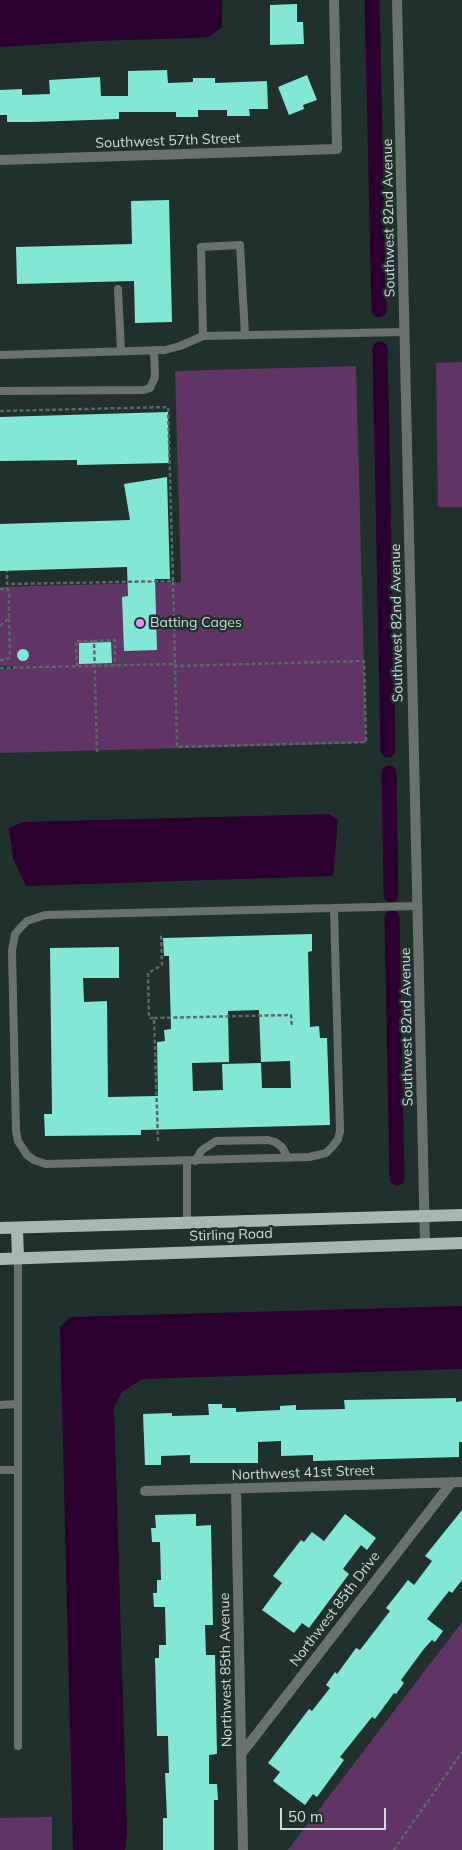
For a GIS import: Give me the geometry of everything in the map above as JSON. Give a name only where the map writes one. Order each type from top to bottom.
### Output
[{"type":"main road","name":"Stirling Road","points":[[0,1228],[462,1215]]},
{"type":"main road","points":[[17,1228],[18,1258]]},
{"type":"main road","name":"Stirling Road","points":[[0,1259],[462,1243]]},
{"type":"street","name":"Southwest 57th Street","points":[[0,160],[337,150],[334,0]]},
{"type":"street","name":"Southwest 82nd Avenue","points":[[397,0],[426,1244]]},
{"type":"street","name":"Northwest 41st Street","points":[[145,1491],[457,1482]]},
{"type":"street","name":"Northwest 85th Drive","points":[[242,1754],[457,1482]]},
{"type":"street","name":"Northwest 85th Avenue","points":[[236,1488],[243,1850]]},
{"type":"lane","points":[[203,336],[201,247],[240,244],[245,335]]},
{"type":"lane","points":[[118,289],[122,351]]},
{"type":"lane","points":[[0,355],[154,350],[180,346],[203,336],[405,332]]},
{"type":"lane","points":[[0,391],[144,390],[150,388],[155,376],[154,350]]},
{"type":"lane","points":[[334,908],[340,1131],[333,1146],[326,1153],[318,1156],[288,1158],[46,1164],[34,1160],[22,1148],[16,1131],[12,952],[15,934],[20,926],[27,921],[45,915],[334,908],[417,906]]},
{"type":"lane","points":[[187,1223],[191,1161],[209,1144],[216,1141],[268,1140],[282,1147],[288,1158]]},
{"type":"lane","points":[[18,1258],[18,1746]]},
{"type":"lane","points":[[0,1405],[18,1404]]},
{"type":"lane","points":[[0,1470],[18,1470]]},
{"type":"path","points":[[0,411],[168,407],[173,581],[175,665],[177,747],[366,742],[364,661],[175,665],[115,665],[0,668]]},
{"type":"path","points":[[0,660],[10,657],[7,571]]},
{"type":"path","points":[[7,584],[173,581]]},
{"type":"path","points":[[0,589],[7,589]]},
{"type":"path","points":[[0,626],[10,618]]},
{"type":"path","points":[[77,666],[76,641],[115,640],[115,665]]},
{"type":"path","points":[[94,641],[97,752]]},
{"type":"path","points":[[162,933],[162,965],[148,973],[149,1018],[291,1015],[292,1027]]},
{"type":"path","points":[[154,1018],[158,1141]]},
{"type":"path","points":[[394,1850],[462,1752]]},
{"type":"shaded area","points":[[0,0],[222,0],[222,27],[209,37],[0,47]]},
{"type":"shaded area","points":[[462,362],[462,507],[438,507],[436,363]]},
{"type":"shaded area","points":[[356,366],[366,743],[0,753],[0,669],[13,669],[13,666],[0,666],[0,587],[181,582],[175,371]]},
{"type":"shaded area","points":[[329,814],[338,820],[333,876],[26,886],[13,858],[9,828],[23,822]]},
{"type":"shaded area","points":[[462,1306],[462,1369],[142,1379],[122,1392],[114,1407],[127,1832],[125,1850],[73,1850],[60,1327],[70,1317]]},
{"type":"shaded area","points":[[462,1622],[462,1850],[288,1850]]},
{"type":"shaded area","points":[[52,1817],[52,1850],[0,1850],[0,1818]]},
{"type":"building","points":[[297,4],[297,22],[303,22],[304,44],[270,45],[270,5]]},
{"type":"building","points":[[167,70],[168,83],[193,82],[193,78],[215,78],[215,83],[267,81],[268,109],[249,109],[250,116],[227,116],[227,110],[198,110],[198,117],[176,117],[176,112],[119,112],[119,119],[32,122],[7,122],[7,115],[0,115],[0,90],[22,89],[22,95],[50,94],[49,80],[100,77],[101,96],[128,96],[128,71]]},
{"type":"building","points":[[307,75],[317,100],[303,105],[304,109],[289,115],[278,87]]},
{"type":"building","points":[[169,200],[172,322],[135,323],[134,281],[17,284],[16,247],[132,244],[131,201]]},
{"type":"building","points":[[168,412],[169,463],[77,465],[77,460],[0,461],[0,417]]},
{"type":"building","points":[[167,477],[170,579],[155,579],[157,650],[124,651],[122,597],[128,596],[127,567],[0,571],[0,524],[130,520],[124,484]]},
{"type":"building","points":[[111,642],[112,663],[79,664],[79,643]]},
{"type":"building","points":[[25,649],[28,650],[28,660],[21,661],[18,660],[17,653],[18,650]]},
{"type":"building","points":[[312,934],[312,951],[308,952],[310,1027],[319,1026],[320,1038],[327,1038],[330,1125],[141,1130],[141,1135],[45,1136],[44,1114],[52,1114],[50,948],[119,947],[119,978],[83,978],[84,1002],[107,1001],[108,1097],[158,1096],[157,1042],[165,1041],[164,1030],[171,1029],[169,956],[164,956],[163,938]],"holes":[[[259,1010],[261,1062],[290,1061],[291,1088],[262,1088],[261,1063],[222,1064],[223,1090],[193,1091],[192,1063],[229,1062],[228,1011]]]},
{"type":"building","points":[[456,1398],[456,1402],[462,1401],[462,1442],[459,1442],[459,1457],[313,1461],[313,1455],[281,1456],[281,1441],[258,1442],[258,1463],[190,1463],[190,1455],[161,1456],[161,1465],[145,1465],[143,1414],[172,1413],[172,1416],[209,1415],[208,1404],[222,1404],[222,1408],[236,1408],[236,1412],[280,1410],[280,1406],[296,1405],[296,1410],[345,1409],[344,1400]]},
{"type":"building","points":[[462,1510],[462,1580],[452,1593],[449,1591],[427,1619],[443,1631],[435,1642],[432,1640],[423,1650],[401,1680],[404,1683],[396,1694],[394,1693],[375,1719],[372,1717],[340,1757],[344,1760],[317,1797],[313,1794],[305,1805],[273,1781],[280,1772],[268,1763],[309,1709],[312,1711],[330,1688],[326,1685],[335,1672],[337,1674],[356,1648],[360,1650],[390,1611],[386,1608],[408,1580],[414,1585],[432,1561],[425,1556]]},
{"type":"building","points":[[196,1514],[196,1526],[211,1525],[213,1625],[205,1625],[206,1655],[215,1655],[217,1754],[209,1755],[209,1784],[217,1784],[218,1800],[214,1800],[214,1850],[163,1850],[163,1818],[167,1818],[165,1773],[169,1773],[168,1736],[157,1736],[155,1658],[159,1658],[159,1645],[166,1645],[165,1607],[154,1607],[153,1593],[157,1593],[157,1580],[161,1580],[160,1542],[152,1542],[151,1528],[156,1528],[155,1515]]},
{"type":"building","points":[[345,1514],[376,1538],[367,1550],[361,1545],[343,1569],[349,1574],[309,1628],[302,1623],[294,1633],[262,1610],[282,1583],[273,1576],[301,1540],[304,1542],[312,1532],[324,1541]]},
{"type":"waterway","points":[[372,0],[379,310]]},
{"type":"waterway","points":[[380,349],[388,750]]},
{"type":"waterway","points":[[389,773],[391,895]]},
{"type":"waterway","points":[[392,918],[397,1178]]},
{"type":"place","name":"Batting Cages","points":[[140,623]]}]
